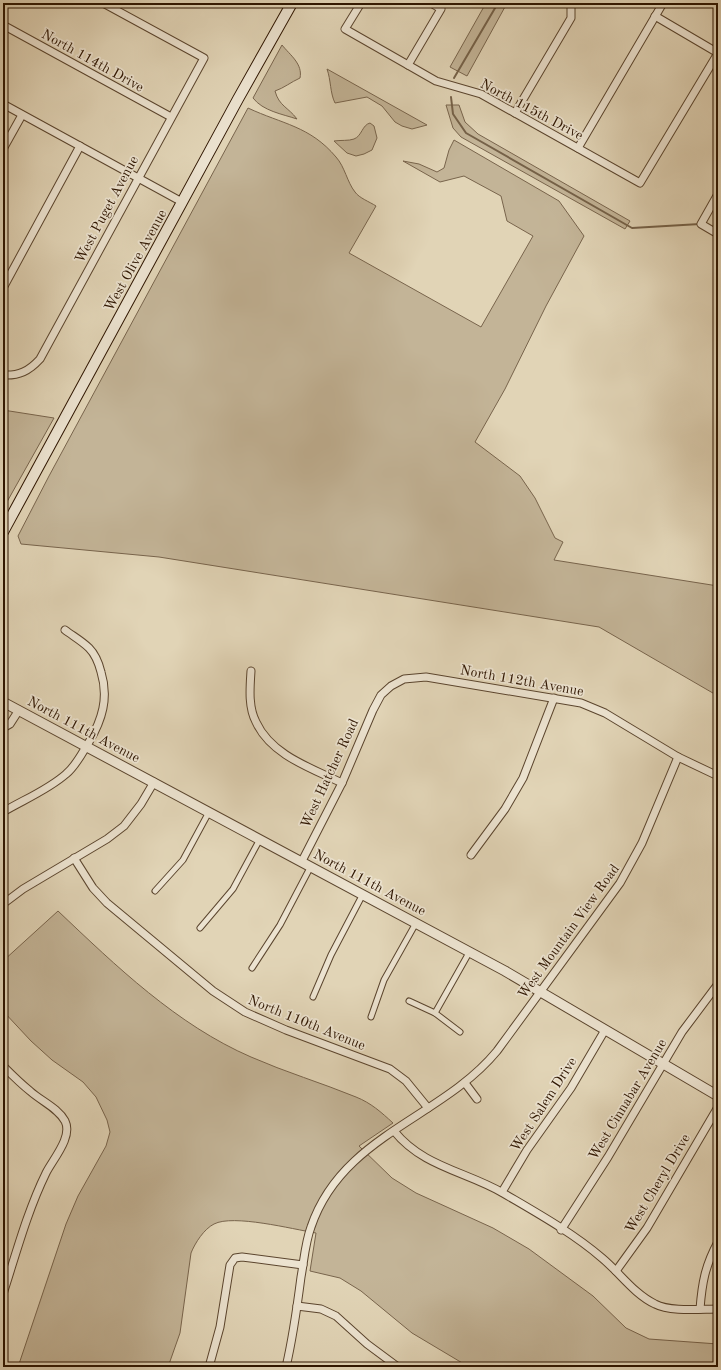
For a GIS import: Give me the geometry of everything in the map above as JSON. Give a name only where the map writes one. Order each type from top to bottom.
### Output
[{"type":"main road","name":"West Olive Avenue","points":[[3,532],[292,3]]},
{"type":"street","name":"West Puget Avenue","points":[[3,375],[18,374],[29,370],[40,359],[204,58],[103,3]]},
{"type":"street","name":"North 115th Drive","points":[[361,3],[345,29],[436,81],[481,94],[640,184],[718,52]]},
{"type":"street","points":[[408,66],[441,9],[431,3]]},
{"type":"street","points":[[516,113],[571,18],[571,3]]},
{"type":"street","points":[[578,148],[663,3]]},
{"type":"street","points":[[655,16],[718,52]]},
{"type":"street","name":"North 114th Drive","points":[[3,25],[171,117]]},
{"type":"street","points":[[3,104],[182,202]]},
{"type":"street","points":[[3,149],[22,115]]},
{"type":"street","points":[[3,288],[80,146]]},
{"type":"street","points":[[718,194],[701,224],[718,234]]},
{"type":"street","points":[[3,812],[60,780],[71,769],[97,727],[103,711],[105,696],[104,681],[99,665],[90,649],[65,630]]},
{"type":"street","points":[[251,671],[250,700],[255,722],[271,744],[293,758],[342,783]]},
{"type":"street","name":"North 112th Avenue","points":[[380,695],[391,686],[404,680],[418,677],[581,703],[592,707],[678,757],[718,776]]},
{"type":"street","name":"West Hatcher Road","points":[[302,861],[342,783],[380,695]]},
{"type":"street","points":[[471,855],[505,809],[523,778],[554,698]]},
{"type":"street","name":"North 111th Avenue","points":[[3,702],[470,951],[541,991],[718,1096]]},
{"type":"street","points":[[3,728],[10,724],[19,710]]},
{"type":"street","name":"West Mountain View Road","points":[[286,1367],[293,1337],[310,1227],[333,1183],[360,1155],[394,1130],[465,1083],[484,1067],[497,1051],[610,898],[627,872],[642,843],[678,757]]},
{"type":"street","points":[[3,904],[23,889],[107,840],[124,826],[141,804],[154,782]]},
{"type":"street","points":[[155,890],[182,860],[209,812]]},
{"type":"street","points":[[200,928],[233,889],[260,839]]},
{"type":"street","name":"North 110th Avenue","points":[[74,858],[93,888],[107,903],[213,991],[262,1021],[390,1069],[406,1081],[428,1108]]},
{"type":"street","points":[[252,968],[280,925],[311,866]]},
{"type":"street","points":[[313,997],[331,955],[363,894]]},
{"type":"street","points":[[370,1017],[384,980],[416,923]]},
{"type":"street","points":[[436,1013],[470,951]]},
{"type":"street","name":"West Cinnabar Avenue","points":[[561,1230],[608,1157],[682,1032],[718,984]]},
{"type":"street","points":[[409,1001],[436,1013],[460,1032]]},
{"type":"street","name":"West Salem Drive","points":[[502,1192],[527,1150],[571,1088],[605,1030]]},
{"type":"street","points":[[3,1066],[30,1092],[58,1112],[65,1121],[68,1131],[40,1186],[30,1211],[3,1294]]},
{"type":"street","points":[[465,1083],[477,1099]]},
{"type":"street","name":"West Cheryl Drive","points":[[616,1271],[647,1228],[718,1107]]},
{"type":"street","points":[[394,1130],[406,1145],[420,1155],[502,1192],[561,1230],[602,1258],[640,1295],[656,1305],[670,1308],[718,1309]]},
{"type":"street","points":[[700,1309],[702,1280],[709,1258],[718,1242]]},
{"type":"street","points":[[209,1367],[220,1327],[230,1265],[232,1261],[239,1257],[246,1257],[303,1265]]},
{"type":"street","points":[[297,1306],[321,1309],[336,1316],[367,1344],[398,1367]]},
{"type":"shaded area","points":[[486,3],[502,3],[506,5],[467,76],[450,67]]},
{"type":"shaded area","points":[[282,45],[298,64],[300,68],[300,78],[275,91],[281,103],[297,119],[267,109],[253,98]]},
{"type":"shaded area","points":[[327,69],[427,125],[412,129],[402,126],[395,122],[382,106],[367,97],[335,103]]},
{"type":"shaded area","points":[[446,105],[459,105],[465,122],[478,134],[630,221],[625,229],[461,137],[453,128]]},
{"type":"shaded area","points":[[248,108],[306,132],[316,139],[339,161],[352,188],[357,194],[376,206],[349,253],[481,327],[533,236],[507,221],[501,196],[464,176],[440,182],[403,161],[419,164],[437,172],[444,168],[449,150],[454,140],[559,201],[584,236],[546,306],[505,389],[475,442],[520,476],[535,498],[555,538],[563,542],[554,560],[718,586],[718,696],[599,627],[159,557],[21,544],[18,536],[49,476]]},
{"type":"shaded area","points":[[370,123],[374,126],[377,138],[372,150],[364,154],[356,156],[347,153],[334,141],[357,138],[365,126]]},
{"type":"shaded area","points":[[3,410],[54,418],[3,509]]},
{"type":"shaded area","points":[[58,911],[102,953],[148,993],[198,1028],[224,1044],[251,1057],[356,1097],[380,1112],[393,1123],[359,1146],[392,1178],[416,1193],[493,1228],[529,1249],[593,1296],[626,1328],[649,1339],[718,1344],[718,1367],[469,1367],[412,1333],[361,1291],[340,1278],[310,1271],[316,1233],[248,1221],[223,1221],[210,1226],[207,1229],[197,1241],[191,1253],[180,1333],[168,1367],[18,1367],[66,1224],[78,1196],[106,1146],[110,1132],[107,1120],[96,1097],[83,1082],[52,1060],[31,1041],[3,1011],[3,961]]},
{"type":"waterway","points":[[454,78],[498,3]]},
{"type":"waterway","points":[[451,97],[453,114],[466,133],[632,228],[700,224]]}]
